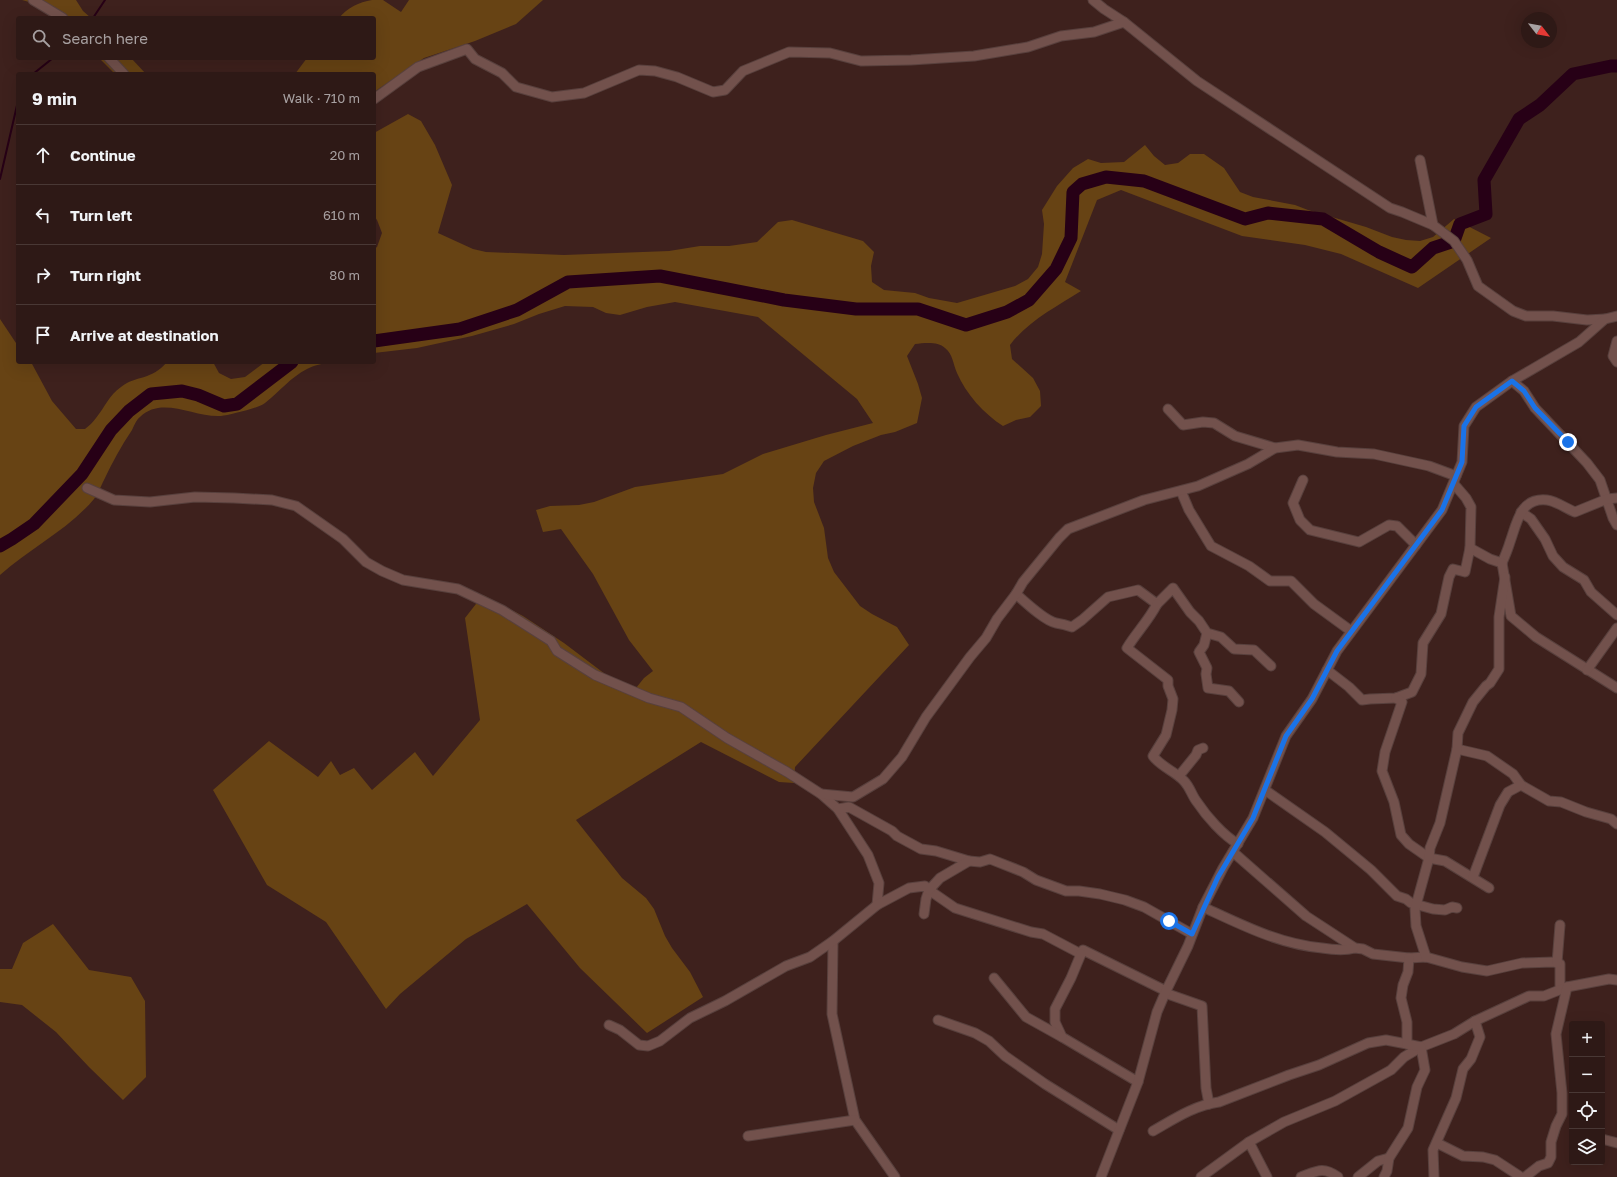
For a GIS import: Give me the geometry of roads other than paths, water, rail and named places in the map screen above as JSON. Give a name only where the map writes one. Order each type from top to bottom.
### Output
[{"type":"street","points":[[33,0],[60,16]]},
{"type":"street","points":[[1093,0],[1124,22],[1197,81],[1249,116],[1390,208],[1434,225],[1454,241],[1467,260],[1478,286],[1514,312],[1526,316],[1553,316],[1588,320],[1616,318]]},
{"type":"street","points":[[376,98],[418,67],[467,49],[475,59],[502,73],[516,87],[552,97],[584,93],[639,70],[655,71],[676,77],[713,92],[725,90],[743,71],[789,52],[830,52],[861,61],[911,60],[974,56],[1028,47],[1062,36],[1094,32],[1124,22]]},
{"type":"street","points":[[111,60],[122,72]]},
{"type":"street","points":[[1420,160],[1434,225]]},
{"type":"street","points":[[1101,1177],[1138,1082],[1157,1012],[1165,992],[1188,946],[1203,907],[1253,818],[1286,736],[1312,699],[1337,651],[1442,510],[1462,462],[1464,426],[1476,407],[1512,381],[1579,342],[1605,319]]},
{"type":"street","points":[[1617,341],[1613,356],[1617,362]]},
{"type":"street","points":[[1512,381],[1524,391],[1535,408],[1587,463],[1600,480],[1613,518],[1617,525]]},
{"type":"street","points":[[1168,408],[1183,425],[1203,422],[1214,423],[1235,436],[1275,448]]},
{"type":"street","points":[[821,794],[853,797],[883,779],[902,757],[926,717],[970,657],[986,638],[1024,582],[1068,529],[1144,500],[1198,486],[1248,464],[1275,448],[1298,445],[1337,452],[1374,454],[1429,466],[1455,480],[1471,507],[1470,548],[1465,572],[1453,569],[1449,577],[1441,614],[1423,643],[1421,674],[1412,692],[1396,698],[1362,700],[1349,687],[1327,670]]},
{"type":"street","points":[[1303,480],[1294,502],[1300,520],[1310,530],[1359,542],[1389,525],[1397,526],[1416,545]]},
{"type":"street","points":[[87,488],[114,500],[150,502],[195,497],[226,498],[272,500],[296,506],[343,539],[366,562],[377,568],[403,580],[458,590],[502,610],[551,641],[557,651],[595,675],[649,698],[681,708],[726,738],[787,772],[821,794],[838,809],[868,855],[879,883],[878,905]]},
{"type":"street","points":[[1181,491],[1189,510],[1211,546],[1249,566],[1270,581],[1291,581],[1314,604],[1351,631]]},
{"type":"street","points":[[1617,498],[1607,499],[1575,512],[1547,500],[1530,502],[1521,512],[1502,563],[1511,616],[1536,637],[1617,688]]},
{"type":"street","points":[[1521,512],[1531,519],[1545,539],[1553,556],[1563,567],[1584,580],[1591,592],[1617,615]]},
{"type":"street","points":[[1470,548],[1490,559],[1502,563]]},
{"type":"street","points":[[1426,957],[1414,916],[1429,858],[1430,848],[1440,823],[1458,748],[1458,733],[1473,702],[1490,683],[1499,669],[1499,616],[1505,577]]},
{"type":"street","points":[[1238,844],[1227,837],[1197,802],[1186,783],[1179,776],[1157,762],[1153,756],[1166,735],[1173,699],[1168,686],[1168,680],[1127,648],[1136,633],[1151,616],[1157,604],[1173,588],[1190,612],[1199,621],[1206,633],[1204,645],[1199,652],[1207,668],[1206,674],[1208,688],[1229,691],[1239,702]]},
{"type":"street","points":[[1016,594],[1032,609],[1055,623],[1061,623],[1072,627],[1108,597],[1118,594],[1138,590],[1157,604]]},
{"type":"street","points":[[1206,633],[1221,637],[1234,649],[1254,650],[1271,666]]},
{"type":"street","points":[[1587,670],[1616,633]]},
{"type":"street","points":[[1396,698],[1402,702],[1384,752],[1382,771],[1394,802],[1400,835],[1414,848],[1429,858],[1445,861],[1489,888]]},
{"type":"street","points":[[1179,776],[1196,755],[1198,750],[1203,748]]},
{"type":"street","points":[[1458,748],[1487,756],[1513,774],[1521,785],[1549,801],[1561,802],[1586,812],[1612,819],[1617,824]]},
{"type":"street","points":[[1473,877],[1500,805],[1508,792],[1521,785]]},
{"type":"street","points":[[1265,790],[1325,832],[1371,870],[1397,896],[1406,899],[1411,903],[1433,909],[1445,910],[1452,907],[1457,908]]},
{"type":"street","points":[[838,809],[849,807],[921,849],[936,851],[969,861],[980,862],[990,859],[1023,872],[1036,880],[1066,891],[1089,892],[1125,900],[1144,907],[1192,934]]},
{"type":"street","points":[[1233,852],[1306,916],[1355,948]]},
{"type":"street","points":[[924,914],[929,890],[940,878],[969,861]]},
{"type":"street","points":[[609,1026],[620,1030],[639,1045],[648,1046],[660,1041],[690,1018],[725,1001],[786,966],[810,957],[834,941],[878,905],[909,888],[925,886],[955,908],[1031,932],[1043,934],[1082,954]]},
{"type":"street","points":[[1203,907],[1255,931],[1279,940],[1304,946],[1345,951],[1355,948],[1363,948],[1373,954],[1409,958],[1426,957],[1462,967],[1487,971],[1522,963],[1554,962],[1560,964],[1564,988],[1556,1034],[1562,1093],[1562,1114],[1551,1142],[1551,1157],[1548,1163],[1539,1166],[1525,1177]]},
{"type":"street","points":[[1557,963],[1560,925]]},
{"type":"street","points":[[834,941],[832,1014],[856,1120],[894,1177]]},
{"type":"street","points":[[1062,1037],[1055,1022],[1055,1009],[1083,950],[1165,992],[1202,1006],[1206,1088],[1209,1104]]},
{"type":"street","points":[[1407,1044],[1407,1022],[1401,998],[1403,985],[1408,972],[1409,958]]},
{"type":"street","points":[[994,978],[1026,1017],[1138,1082]]},
{"type":"street","points":[[1201,1177],[1249,1142],[1284,1122],[1335,1101],[1391,1070],[1404,1056],[1421,1047],[1454,1034],[1475,1021],[1529,996],[1544,996],[1564,988],[1609,979],[1617,980]]},
{"type":"street","points":[[938,1020],[975,1033],[989,1041],[1005,1056],[1045,1084],[1119,1130]]},
{"type":"street","points":[[1434,1177],[1433,1150],[1456,1098],[1463,1069],[1471,1059],[1480,1037],[1475,1021]]},
{"type":"street","points":[[1153,1131],[1191,1110],[1219,1102],[1319,1065],[1368,1043],[1386,1040],[1421,1047]]},
{"type":"street","points":[[1384,1177],[1387,1171],[1389,1158],[1408,1128],[1416,1087],[1425,1070],[1421,1047]]},
{"type":"street","points":[[748,1136],[856,1120]]},
{"type":"street","points":[[1605,1140],[1617,1142]]},
{"type":"street","points":[[1249,1142],[1267,1177]]},
{"type":"street","points":[[1437,1143],[1463,1156],[1483,1157],[1495,1160],[1521,1177]]},
{"type":"street","points":[[1358,1177],[1378,1161],[1389,1158]]},
{"type":"street","points":[[1301,1177],[1320,1170],[1329,1170],[1338,1177]]},
{"type":"waterway","points":[[94,16],[105,0]]},
{"type":"waterway","points":[[36,72],[50,60]]},
{"type":"waterway","points":[[376,341],[460,329],[517,310],[568,282],[660,276],[784,300],[856,309],[918,309],[966,325],[1007,312],[1029,300],[1056,269],[1071,238],[1073,192],[1082,184],[1106,177],[1144,181],[1245,219],[1268,213],[1323,219],[1379,252],[1412,267],[1433,248],[1454,241],[1460,224],[1486,214],[1484,180],[1519,119],[1540,105],[1573,74],[1617,66]]},
{"type":"waterway","points":[[0,179],[16,110]]},
{"type":"waterway","points":[[0,546],[34,524],[82,474],[111,430],[129,411],[151,394],[182,391],[198,395],[224,406],[237,404],[289,364]]}]
